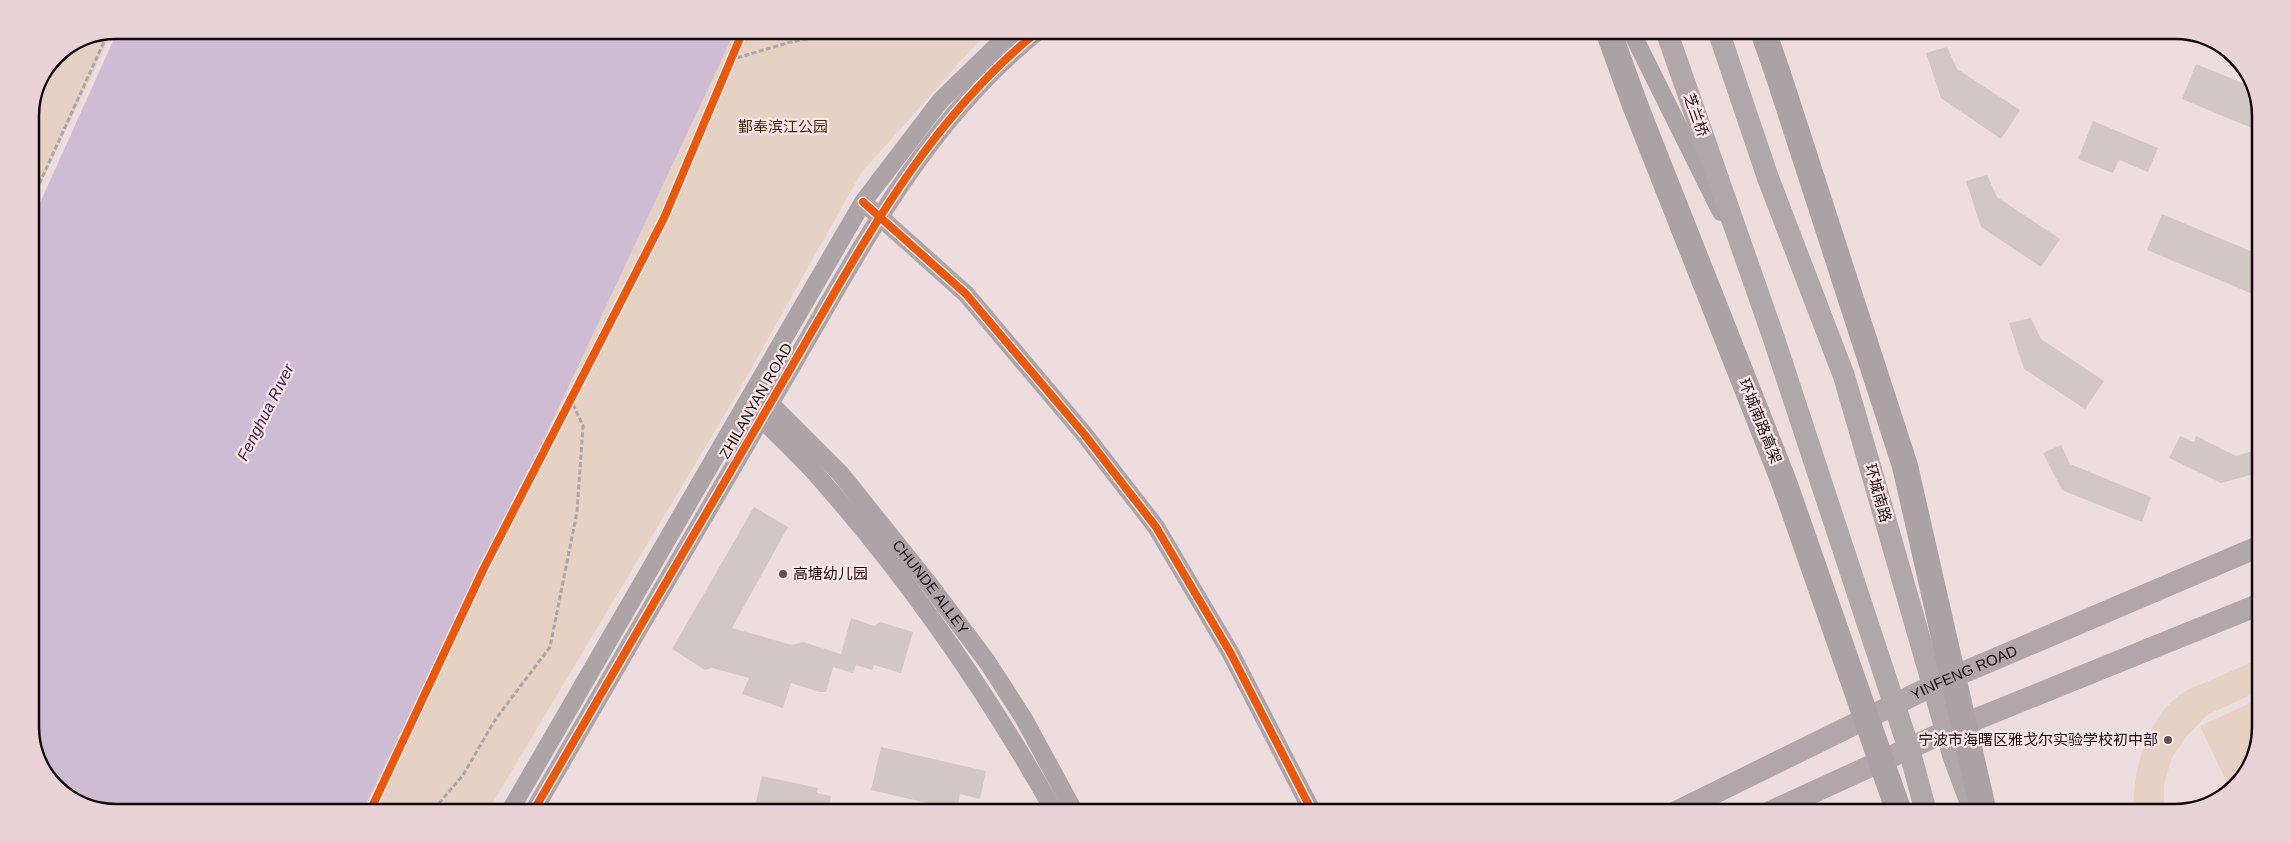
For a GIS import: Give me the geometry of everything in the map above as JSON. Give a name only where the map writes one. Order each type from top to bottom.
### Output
[{"type":"highway","name":"环城南路高架","points":[[1611,39],[1654,155],[1784,482],[1896,804]]},
{"type":"highway","points":[[1766,39],[1905,466],[1982,804]]},
{"type":"main road","name":"芝兰桥","points":[[1669,39],[1751,274]]},
{"type":"main road","points":[[1721,39],[1768,178]]},
{"type":"main road","name":"环城南路","points":[[1768,178],[1844,376],[1947,732],[1972,804]]},
{"type":"main road","points":[[1751,274],[1909,749],[1924,804]]},
{"type":"main road","name":"YINFENG ROAD","points":[[1692,804],[1934,685],[2252,550]]},
{"type":"main road","points":[[1788,804],[1947,732],[2252,608]]},
{"type":"street","name":"ZHILANYAN ROAD","points":[[514,804],[863,202],[942,100],[1003,39]]},
{"type":"street","name":"ZHILANYAN ROAD","points":[[537,804],[770,403],[914,163],[975,90],[1029,39]]},
{"type":"street","points":[[1635,39],[1751,274]]},
{"type":"street","points":[[1732,39],[1768,178]]},
{"type":"street","points":[[863,202],[966,294],[1084,434],[1156,527],[1230,652],[1308,804]]},
{"type":"street","name":"CHUNDE ALLEY","points":[[756,388],[840,473],[929,584],[988,663],[1024,719],[1070,804]]},
{"type":"street","name":"CHUNDE ALLEY","points":[[746,404],[814,471],[843,505],[950,642],[991,704],[1050,804]]},
{"type":"path","points":[[730,60],[806,39]]},
{"type":"path","points":[[39,184],[105,40]]},
{"type":"path","points":[[726,69],[736,46]]},
{"type":"path","points":[[566,408],[575,392]]},
{"type":"path","points":[[438,804],[463,774],[495,720],[550,647],[577,512],[583,426],[571,400]]},
{"type":"green space","points":[[109,39],[39,188],[39,115],[40,100],[45,86],[61,61],[73,52],[100,40]]},
{"type":"green space","name":"鄞奉滨江公园","points":[[730,39],[981,39],[861,173],[737,394],[492,804],[360,804]]},
{"type":"green space","points":[[2252,662],[2252,694],[2207,715],[2186,737],[2172,757],[2164,784],[2164,804],[2134,804],[2135,781],[2144,747],[2151,731],[2170,703],[2188,690]]},
{"type":"green space","points":[[2252,702],[2252,738],[2248,752],[2242,766],[2227,783],[2200,726]]},
{"type":"water","name":"Fenghua Rıver","points":[[114,39],[731,39],[452,635],[366,804],[100,803],[81,796],[69,788],[61,782],[49,766],[40,743],[39,733],[39,205]]},
{"type":"building","points":[[1947,47],[1957,69],[2020,110],[2001,139],[1941,98],[1926,53]]},
{"type":"building","points":[[2196,64],[2245,84],[2251,100],[2252,128],[2182,99]]},
{"type":"building","points":[[2093,121],[2158,148],[2148,172],[2119,160],[2113,173],[2078,159]]},
{"type":"building","points":[[1987,175],[1997,197],[2060,239],[2041,267],[1981,227],[1966,181]]},
{"type":"building","points":[[2162,214],[2252,252],[2252,294],[2147,250]]},
{"type":"building","points":[[2031,318],[2041,339],[2104,381],[2085,409],[2024,369],[2009,323]]},
{"type":"building","points":[[2180,436],[2194,442],[2196,436],[2236,456],[2252,451],[2252,475],[2221,483],[2169,458]]},
{"type":"building","points":[[2061,445],[2070,464],[2151,497],[2142,522],[2062,490],[2043,453]]},
{"type":"building","points":[[754,507],[788,527],[732,628],[792,645],[803,642],[841,654],[851,618],[874,626],[880,622],[913,632],[901,673],[874,665],[872,670],[856,665],[853,673],[833,667],[826,692],[819,692],[791,683],[783,708],[742,694],[749,678],[712,668],[705,670],[672,649]]},
{"type":"building","points":[[881,747],[986,771],[980,799],[960,794],[958,804],[931,804],[871,790]]},
{"type":"building","points":[[762,776],[818,788],[817,793],[831,796],[829,804],[755,804]]},
{"type":"cycle path","points":[[373,804],[483,570],[664,218],[740,39]]},
{"type":"cycle path","points":[[537,804],[836,290],[893,196],[924,152],[958,109],[995,69],[1029,39]]},
{"type":"cycle path","points":[[863,202],[966,294],[1084,434],[1156,527],[1230,652],[1308,804]]},
{"type":"place","name":"高塘幼儿园","points":[[783,574]]},
{"type":"place","name":"宁波市海曙区雅戈尔实验学校初中部","points":[[2168,740]]}]
